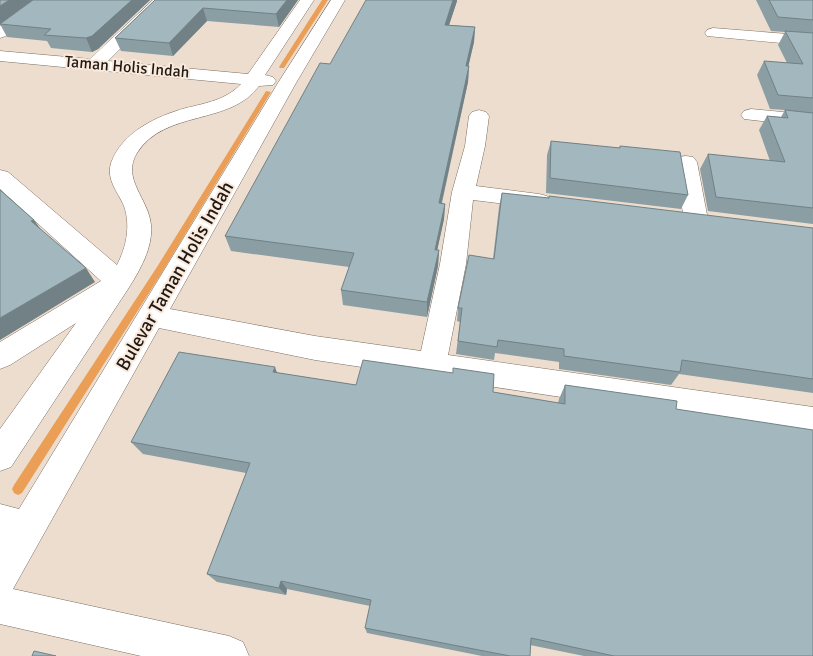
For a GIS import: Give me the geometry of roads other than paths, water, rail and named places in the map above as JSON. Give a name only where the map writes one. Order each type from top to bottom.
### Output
[{"type":"street","points":[[0,33],[46,0]]},
{"type":"street","points":[[95,64],[162,0]]},
{"type":"street","points":[[0,456],[119,282],[135,253],[139,234],[137,211],[131,197],[124,189],[121,179],[122,165],[126,155],[141,137],[158,126],[185,114],[228,102],[244,93],[307,0]]},
{"type":"street","name":"Bulevar Taman Holis Indah","points":[[0,576],[13,525],[152,316],[287,83],[338,0]]},
{"type":"street","points":[[713,33],[813,41]]},
{"type":"street","name":"Taman Holis Indah","points":[[0,56],[287,83]]},
{"type":"street","points":[[751,114],[813,121]]},
{"type":"street","points":[[432,365],[453,264],[463,192],[475,146],[479,116]]},
{"type":"street","points":[[686,162],[696,220]]},
{"type":"street","points":[[0,177],[119,282]]},
{"type":"street","points":[[463,192],[560,204]]},
{"type":"street","points":[[0,357],[119,282]]},
{"type":"street","points":[[152,316],[315,348],[813,421]]},
{"type":"street","points":[[0,605],[229,656]]},
{"type":"waterway","points":[[282,67],[325,0]]},
{"type":"waterway","points":[[18,489],[160,269],[268,92]]}]
